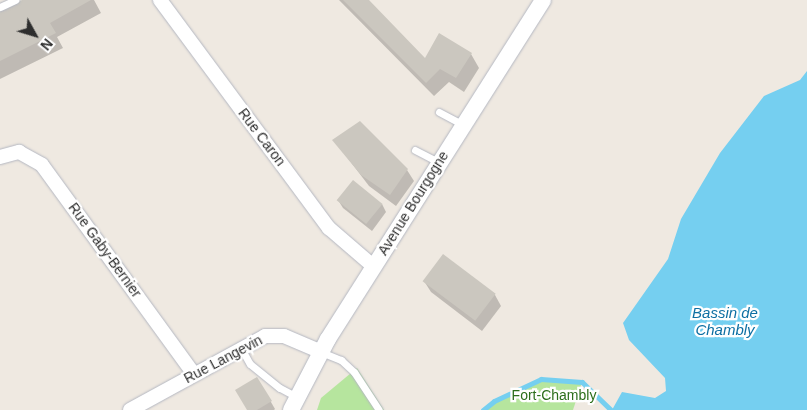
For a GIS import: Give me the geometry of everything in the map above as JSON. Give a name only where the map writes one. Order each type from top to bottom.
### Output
[{"type":"street","name":"Rue Caron","points":[[160,0],[329,228],[373,266]]},
{"type":"street","name":"Avenue Bourgogne","points":[[294,404],[320,351],[541,1]]},
{"type":"street","name":"Rue Gaby-Bernier","points":[[0,157],[19,152],[42,164],[194,374]]},
{"type":"street","name":"Rue Langevin","points":[[130,410],[264,336],[277,334],[320,351]]},
{"type":"lane","points":[[0,8],[14,0]]},
{"type":"lane","points":[[439,112],[463,125]]},
{"type":"lane","points":[[415,150],[440,162]]},
{"type":"lane","points":[[241,348],[250,364],[280,388],[294,404]]},
{"type":"lane","points":[[320,351],[341,360],[354,372],[379,410]]},
{"type":"green space","points":[[357,368],[384,410],[317,410],[321,398]]},
{"type":"green space","name":"Fort-Chambly","points":[[541,379],[582,382],[573,410],[481,410]]},
{"type":"water","name":"Bassin de Chambly","points":[[807,71],[807,410],[612,410],[622,392],[655,398],[666,391],[665,378],[629,340],[623,323],[668,259],[681,219],[720,153],[764,96],[800,80]]},
{"type":"building","points":[[22,0],[91,0],[50,23],[56,33],[0,61],[0,11]]},
{"type":"building","points":[[343,0],[369,0],[425,58],[439,33],[472,53],[456,78],[440,69],[426,83]]},
{"type":"building","points":[[360,121],[408,169],[390,195],[361,175],[332,140]]},
{"type":"building","points":[[353,180],[383,204],[366,224],[337,200]]},
{"type":"building","points":[[443,254],[496,294],[475,321],[423,281]]},
{"type":"building","points":[[257,377],[272,401],[257,410],[247,410],[235,390]]},
{"type":"waterway","points":[[483,410],[494,401],[541,379],[582,382],[611,410]]}]
